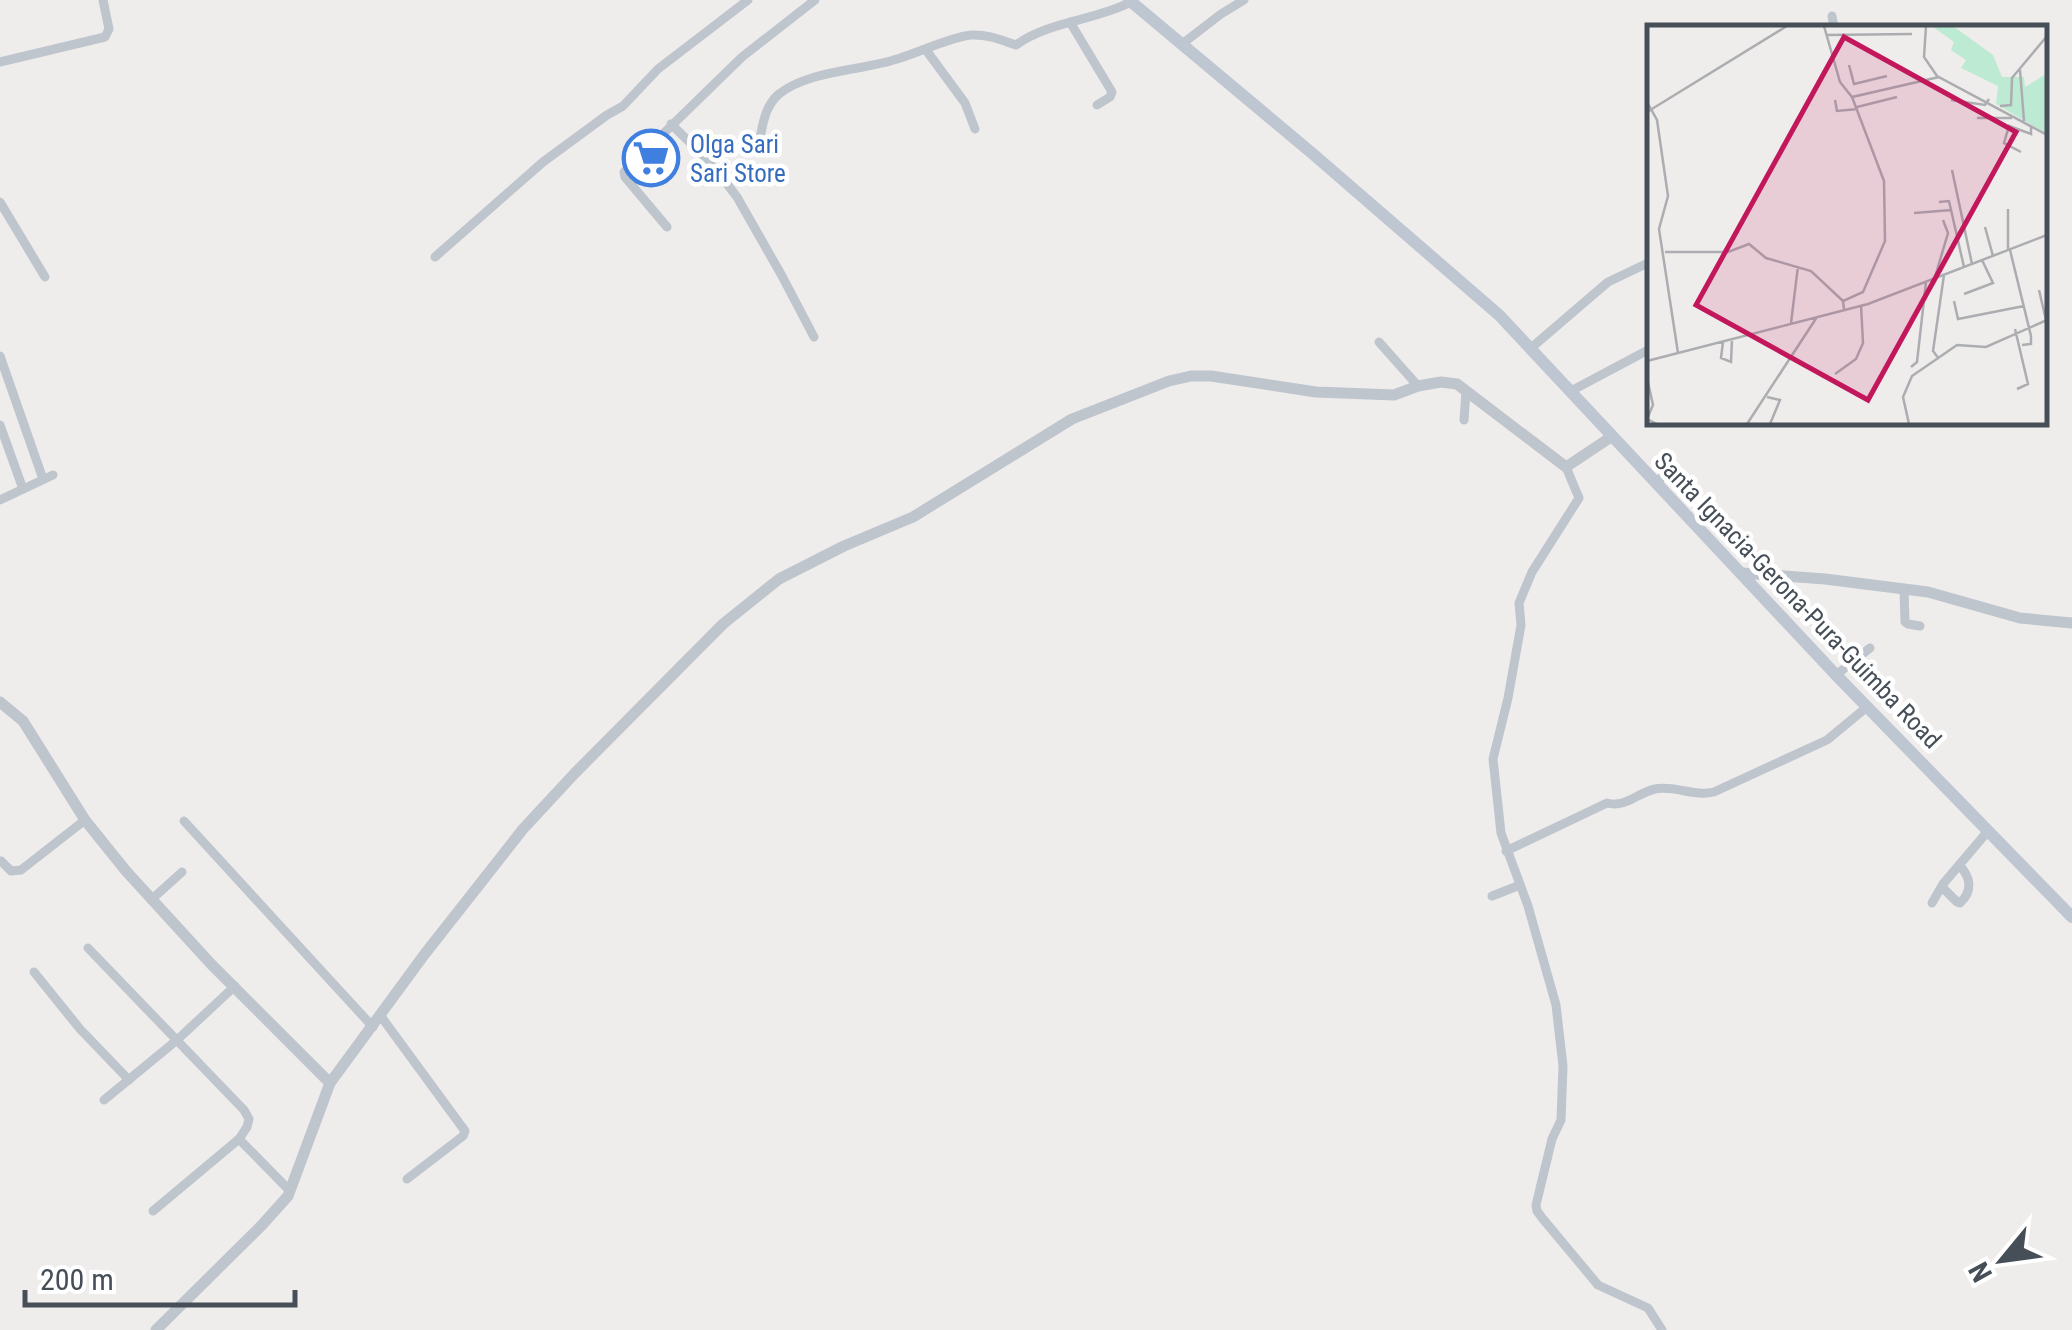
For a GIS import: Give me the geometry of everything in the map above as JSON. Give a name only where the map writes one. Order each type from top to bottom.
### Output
[{"type":"main road","name":"Santa Ignacia-Gerona-Pura-Guimba Road","points":[[1130,1],[1472,290],[1531,348],[1836,675],[2072,917]]},
{"type":"street","points":[[0,62],[105,36],[108,29],[102,0]]},
{"type":"street","points":[[435,257],[543,162],[625,104],[658,69],[748,0]]},
{"type":"street","points":[[667,227],[624,172],[742,56],[815,0]]},
{"type":"street","points":[[1182,44],[1244,0]]},
{"type":"street","points":[[759,143],[767,108],[782,92],[819,76],[894,60],[974,35],[997,37],[1016,45],[1025,38],[1115,10],[1130,1]]},
{"type":"street","points":[[1832,16],[1834,25]]},
{"type":"street","points":[[1070,22],[1112,92],[1097,105]]},
{"type":"street","points":[[926,50],[965,103],[975,129]]},
{"type":"street","points":[[671,124],[710,162],[737,198],[814,338]]},
{"type":"street","points":[[0,202],[45,277]]},
{"type":"street","points":[[1531,348],[1608,282],[1647,263]]},
{"type":"street","points":[[1379,342],[1418,386]]},
{"type":"street","points":[[1571,391],[1647,351]]},
{"type":"street","points":[[0,356],[48,477],[0,500]]},
{"type":"street","points":[[156,1330],[262,1225],[290,1191],[330,1083],[523,829],[723,624],[778,579],[914,517],[1072,419],[1169,381],[1211,376],[1316,392],[1394,395],[1418,386],[1457,384],[1566,468],[1579,498],[1532,572],[1520,603],[1521,626],[1494,759],[1501,834],[1556,1005],[1563,1066],[1562,1120],[1552,1139],[1537,1211],[1598,1284],[1648,1308],[1662,1330]]},
{"type":"street","points":[[1464,420],[1466,391]]},
{"type":"street","points":[[0,425],[23,488]]},
{"type":"street","points":[[1566,468],[1612,437]]},
{"type":"street","points":[[1656,484],[1672,466]]},
{"type":"street","points":[[1742,573],[1824,578],[1928,592],[2020,618],[2072,623]]},
{"type":"street","points":[[1904,589],[1905,622],[1920,626]]},
{"type":"street","points":[[1836,675],[1870,648]]},
{"type":"street","points":[[0,702],[23,721],[85,820],[152,900],[330,1083]]},
{"type":"street","points":[[1506,851],[1607,803],[1617,806],[1654,789],[1714,792],[1827,740],[1867,707]]},
{"type":"street","points":[[0,862],[12,871],[20,870],[85,820]]},
{"type":"street","points":[[184,821],[372,1027]]},
{"type":"street","points":[[1932,903],[1988,831]]},
{"type":"street","points":[[1942,888],[1958,902],[1965,898],[1969,878],[1959,866]]},
{"type":"street","points":[[152,900],[182,872]]},
{"type":"street","points":[[1492,896],[1520,884]]},
{"type":"street","points":[[88,948],[247,1114],[249,1122],[239,1139],[153,1211]]},
{"type":"street","points":[[34,972],[80,1029],[130,1080]]},
{"type":"street","points":[[104,1100],[236,986]]},
{"type":"street","points":[[380,1015],[465,1130],[463,1136],[407,1179]]},
{"type":"street","points":[[239,1139],[290,1191]]},
{"type":"place","name":"Olga Sari Sari Store","points":[[651,158]]}]
